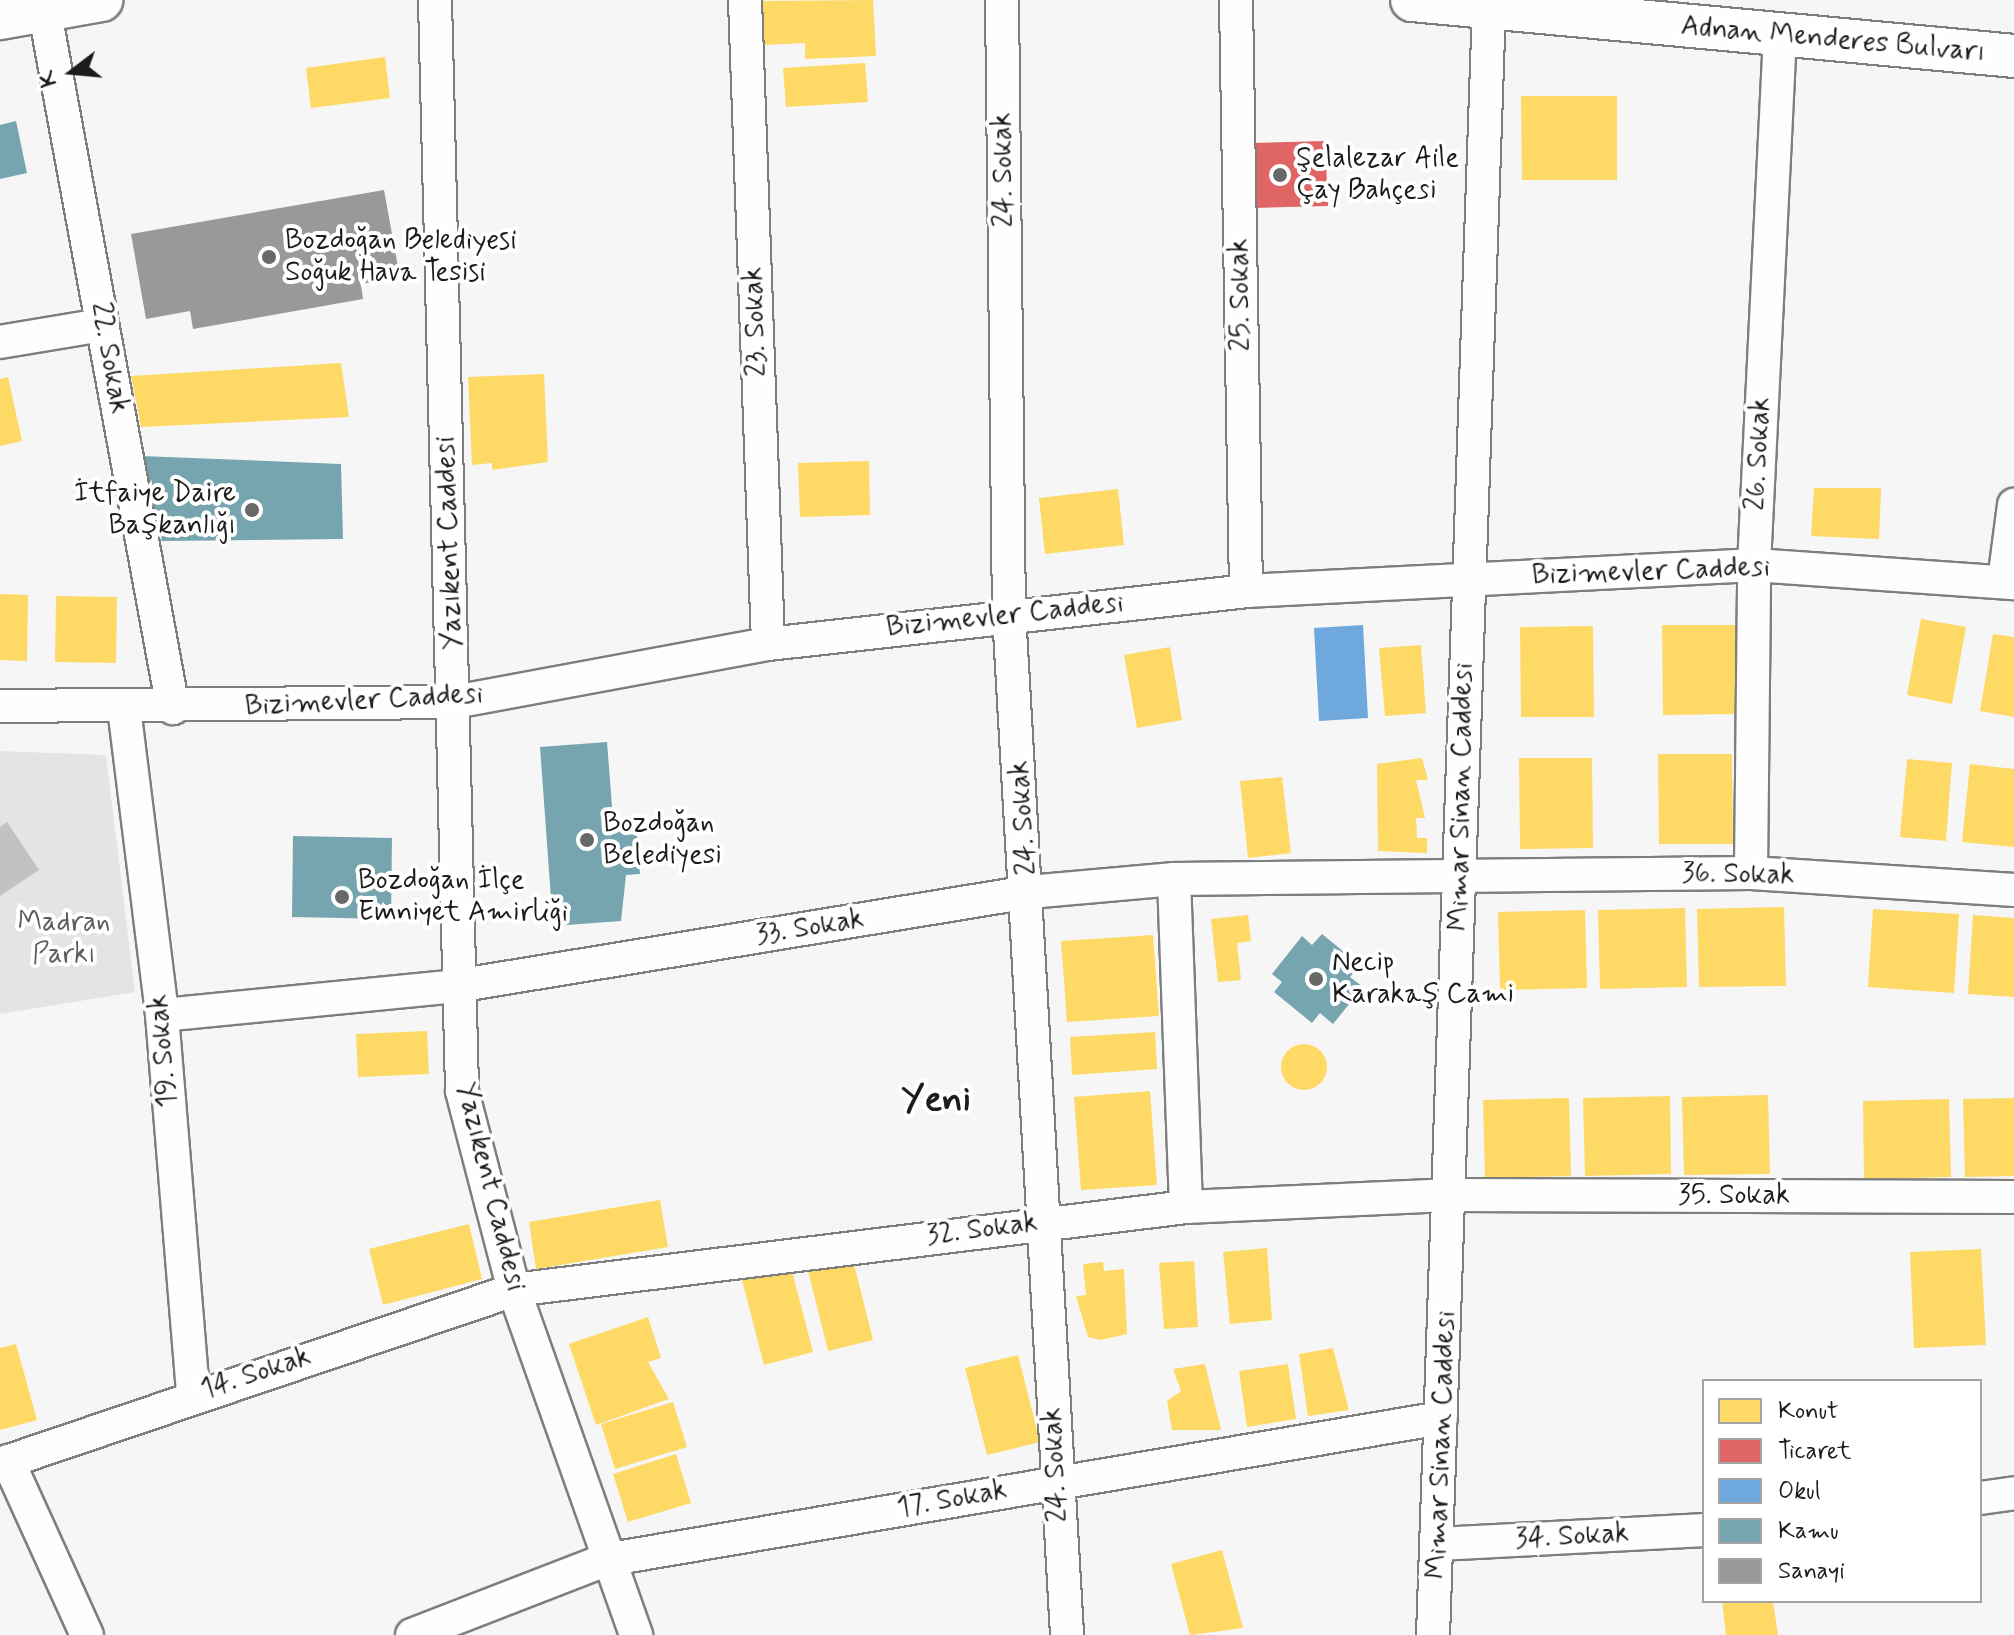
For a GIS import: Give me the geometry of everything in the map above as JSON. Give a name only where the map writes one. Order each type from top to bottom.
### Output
[{"type":"main road","points":[[0,18],[101,0]]},
{"type":"main road","name":"Adnan Menderes Bulvarı","points":[[1412,0],[2014,56]]},
{"type":"street","name":"Yazıkent Caddesi","points":[[435,0],[454,702],[456,986],[462,1091],[514,1290],[605,1560],[636,1635]]},
{"type":"street","name":"23. Sokak","points":[[745,0],[768,644]]},
{"type":"street","name":"24. Sokak","points":[[1002,0],[1009,613],[1029,892],[1056,1482],[1067,1635]]},
{"type":"street","name":"25. Sokak","points":[[1236,0],[1246,591]]},
{"type":"street","name":"Mimar Sinan Caddesi","points":[[1433,1635],[1440,1544],[1441,1418],[1453,1195],[1466,579],[1489,7]]},
{"type":"street","name":"22. Sokak","points":[[44,8],[173,708]]},
{"type":"street","name":"26. Sokak","points":[[1751,873],[1754,565],[1780,36]]},
{"type":"street","points":[[0,342],[102,325]]},
{"type":"street","points":[[2009,582],[2014,505]]},
{"type":"street","name":"Bizimevler Caddesi","points":[[0,706],[173,708],[454,702],[768,644],[1009,613],[1246,591],[1754,565],[2009,582]]},
{"type":"street","name":"19. Sokak","points":[[124,708],[162,1015],[193,1395]]},
{"type":"street","name":"36. Sokak","points":[[1462,875],[1751,873],[2014,890]]},
{"type":"street","name":"33. Sokak","points":[[162,1015],[456,986],[1029,892],[1174,879],[1462,875]]},
{"type":"street","points":[[1174,879],[1186,1207]]},
{"type":"street","name":"35. Sokak","points":[[1453,1195],[2014,1197]]},
{"type":"street","name":"32. Sokak","points":[[514,1290],[1044,1222],[1186,1207],[1453,1195]]},
{"type":"street","name":"14. Sokak","points":[[4,1463],[193,1395],[514,1290]]},
{"type":"street","name":"17. Sokak","points":[[412,1635],[605,1560],[1441,1418]]},
{"type":"street","points":[[4,1463],[87,1635]]},
{"type":"street","points":[[1982,1498],[2014,1493]]},
{"type":"street","name":"34. Sokak","points":[[1440,1544],[1702,1530]]},
{"type":"green space","name":"Madran Parkı","points":[[0,751],[106,755],[135,992],[0,1014]]},
{"type":"shaded area","points":[[7,822],[39,870],[0,896],[0,827]]},
{"type":"building: Konut","points":[[873,0],[876,56],[805,59],[805,43],[764,45],[761,1]]},
{"type":"building: Konut","points":[[385,57],[390,98],[311,108],[306,68]]},
{"type":"building: Konut","points":[[865,63],[868,102],[786,107],[783,68]]},
{"type":"building: Konut","points":[[1521,96],[1617,96],[1617,180],[1522,180]]},
{"type":"building: Konut","points":[[341,363],[349,417],[141,427],[131,376]]},
{"type":"building: Konut","points":[[544,374],[548,462],[492,470],[492,463],[472,465],[468,377]]},
{"type":"building: Konut","points":[[8,377],[22,441],[0,446],[0,379]]},
{"type":"building: Konut","points":[[869,461],[870,515],[800,517],[798,463]]},
{"type":"building: Konut","points":[[1814,488],[1881,488],[1879,539],[1811,536]]},
{"type":"building: Konut","points":[[1118,489],[1124,545],[1045,554],[1039,498]]},
{"type":"building: Konut","points":[[0,594],[28,595],[27,661],[0,660]]},
{"type":"building: Konut","points":[[56,596],[117,597],[116,663],[55,662]]},
{"type":"building: Konut","points":[[1921,619],[1966,627],[1952,704],[1907,695]]},
{"type":"building: Konut","points":[[1662,625],[1736,625],[1736,714],[1663,715]]},
{"type":"building: Konut","points":[[1593,626],[1594,717],[1521,717],[1520,627]]},
{"type":"building: Konut","points":[[1993,634],[2014,637],[2014,717],[1980,711]]},
{"type":"building: Konut","points":[[1421,645],[1426,713],[1385,716],[1379,648]]},
{"type":"building: Konut","points":[[1170,647],[1182,720],[1137,728],[1124,655]]},
{"type":"building: Konut","points":[[1658,754],[1732,754],[1733,844],[1659,844]]},
{"type":"building: Konut","points":[[1422,758],[1428,780],[1416,780],[1425,818],[1416,818],[1417,838],[1427,838],[1427,853],[1378,851],[1377,764]]},
{"type":"building: Konut","points":[[1519,758],[1592,758],[1593,848],[1520,849]]},
{"type":"building: Konut","points":[[1907,759],[1952,763],[1946,841],[1900,837]]},
{"type":"building: Konut","points":[[1970,764],[2014,769],[2014,847],[1962,842]]},
{"type":"building: Konut","points":[[1282,777],[1291,853],[1248,858],[1240,781]]},
{"type":"building: Konut","points":[[1784,907],[1786,986],[1699,987],[1697,909]]},
{"type":"building: Konut","points":[[1685,908],[1687,987],[1600,989],[1598,910]]},
{"type":"building: Konut","points":[[1873,909],[1959,914],[1954,993],[1868,987]]},
{"type":"building: Konut","points":[[1585,910],[1587,988],[1500,990],[1498,912]]},
{"type":"building: Konut","points":[[1248,915],[1251,941],[1237,943],[1241,980],[1218,982],[1211,919]]},
{"type":"building: Konut","points":[[1973,915],[2014,918],[2014,997],[1968,994]]},
{"type":"building: Konut","points":[[1153,935],[1159,1016],[1067,1022],[1061,941]]},
{"type":"building: Konut","points":[[427,1031],[429,1074],[358,1077],[356,1034]]},
{"type":"building: Konut","points":[[1155,1032],[1157,1069],[1072,1075],[1070,1037]]},
{"type":"building: Konut","points":[[1304,1044],[1320,1051],[1327,1067],[1320,1083],[1304,1090],[1288,1083],[1281,1067],[1288,1051]]},
{"type":"building: Konut","points":[[1150,1091],[1157,1185],[1081,1190],[1074,1097]]},
{"type":"building: Konut","points":[[1768,1095],[1770,1174],[1684,1175],[1682,1097]]},
{"type":"building: Konut","points":[[1670,1096],[1671,1174],[1585,1176],[1583,1098]]},
{"type":"building: Konut","points":[[1569,1098],[1571,1176],[1485,1178],[1483,1100]]},
{"type":"building: Konut","points":[[2014,1098],[2014,1176],[1965,1177],[1963,1099]]},
{"type":"building: Konut","points":[[1949,1099],[1951,1177],[1864,1179],[1863,1101]]},
{"type":"building: Konut","points":[[660,1200],[668,1247],[536,1269],[529,1222]]},
{"type":"building: Konut","points":[[469,1224],[482,1279],[383,1305],[369,1249]]},
{"type":"building: Konut","points":[[1267,1248],[1272,1320],[1230,1324],[1223,1252]]},
{"type":"building: Konut","points":[[1981,1249],[1986,1345],[1914,1348],[1910,1252]]},
{"type":"building: Konut","points":[[852,1256],[873,1340],[828,1351],[807,1267]]},
{"type":"building: Konut","points":[[1194,1261],[1198,1327],[1164,1329],[1159,1263]]},
{"type":"building: Konut","points":[[1103,1262],[1104,1271],[1124,1269],[1127,1334],[1101,1340],[1088,1337],[1076,1296],[1086,1295],[1083,1264]]},
{"type":"building: Konut","points":[[791,1267],[813,1352],[764,1365],[742,1280]]},
{"type":"building: Konut","points":[[648,1317],[661,1358],[648,1362],[669,1399],[596,1425],[569,1344]]},
{"type":"building: Konut","points":[[16,1344],[37,1420],[0,1430],[0,1348]]},
{"type":"building: Konut","points":[[1333,1348],[1349,1410],[1308,1416],[1299,1354]]},
{"type":"building: Konut","points":[[1018,1355],[1040,1442],[987,1455],[965,1368]]},
{"type":"building: Konut","points":[[1205,1364],[1221,1430],[1172,1430],[1167,1401],[1181,1391],[1173,1369]]},
{"type":"building: Konut","points":[[1288,1364],[1296,1419],[1247,1427],[1239,1371]]},
{"type":"building: Konut","points":[[673,1402],[687,1447],[615,1469],[601,1424]]},
{"type":"building: Konut","points":[[676,1454],[691,1503],[628,1522],[613,1474]]},
{"type":"building: Konut","points":[[1222,1550],[1243,1628],[1190,1635],[1171,1564]]},
{"type":"building: Konut","points":[[1722,1603],[1773,1603],[1778,1635],[1726,1635]]},
{"type":"building: Ticaret","points":[[1325,141],[1328,206],[1252,208],[1249,143]]},
{"type":"building: Okul","points":[[1363,625],[1368,718],[1319,721],[1314,628]]},
{"type":"building: Kamu","points":[[16,121],[27,173],[0,179],[0,125]]},
{"type":"building: Kamu","points":[[141,456],[341,464],[343,539],[162,541]]},
{"type":"building: Kamu","points":[[607,742],[613,819],[622,818],[623,835],[637,834],[640,874],[626,875],[621,921],[553,926],[540,747]]},
{"type":"building: Kamu","name":"Bozdoğan İlçe Emniyet Amirliği","points":[[293,836],[392,838],[391,919],[292,917]]},
{"type":"building: Kamu","name":"Necip Karakaş Cami","points":[[1322,934],[1360,965],[1350,977],[1363,987],[1333,1024],[1320,1013],[1312,1023],[1274,992],[1282,982],[1272,974],[1302,936],[1312,945]]},
{"type":"building: Sanayi","points":[[384,190],[400,278],[361,284],[363,299],[193,329],[190,311],[146,319],[131,234]]},
{"type":"place","name":"Şelalezar Aile Çay Bahçesi","points":[[1280,175]]},
{"type":"place","name":"Bozdoğan Belediyesi Soğuk Hava Tesisi","points":[[269,257]]},
{"type":"place","name":"İtfaiye Daire Başkanlığı","points":[[252,510]]},
{"type":"place","name":"Bozdoğan Belediyesi","points":[[587,840]]},
{"type":"place","name":"Bozdoğan İlçe Emniyet Amirliği","points":[[342,897]]},
{"type":"place","name":"Necip Karakaş Cami","points":[[1316,979]]},
{"type":"district","name":"Yeni","points":[[936,1101]]}]
